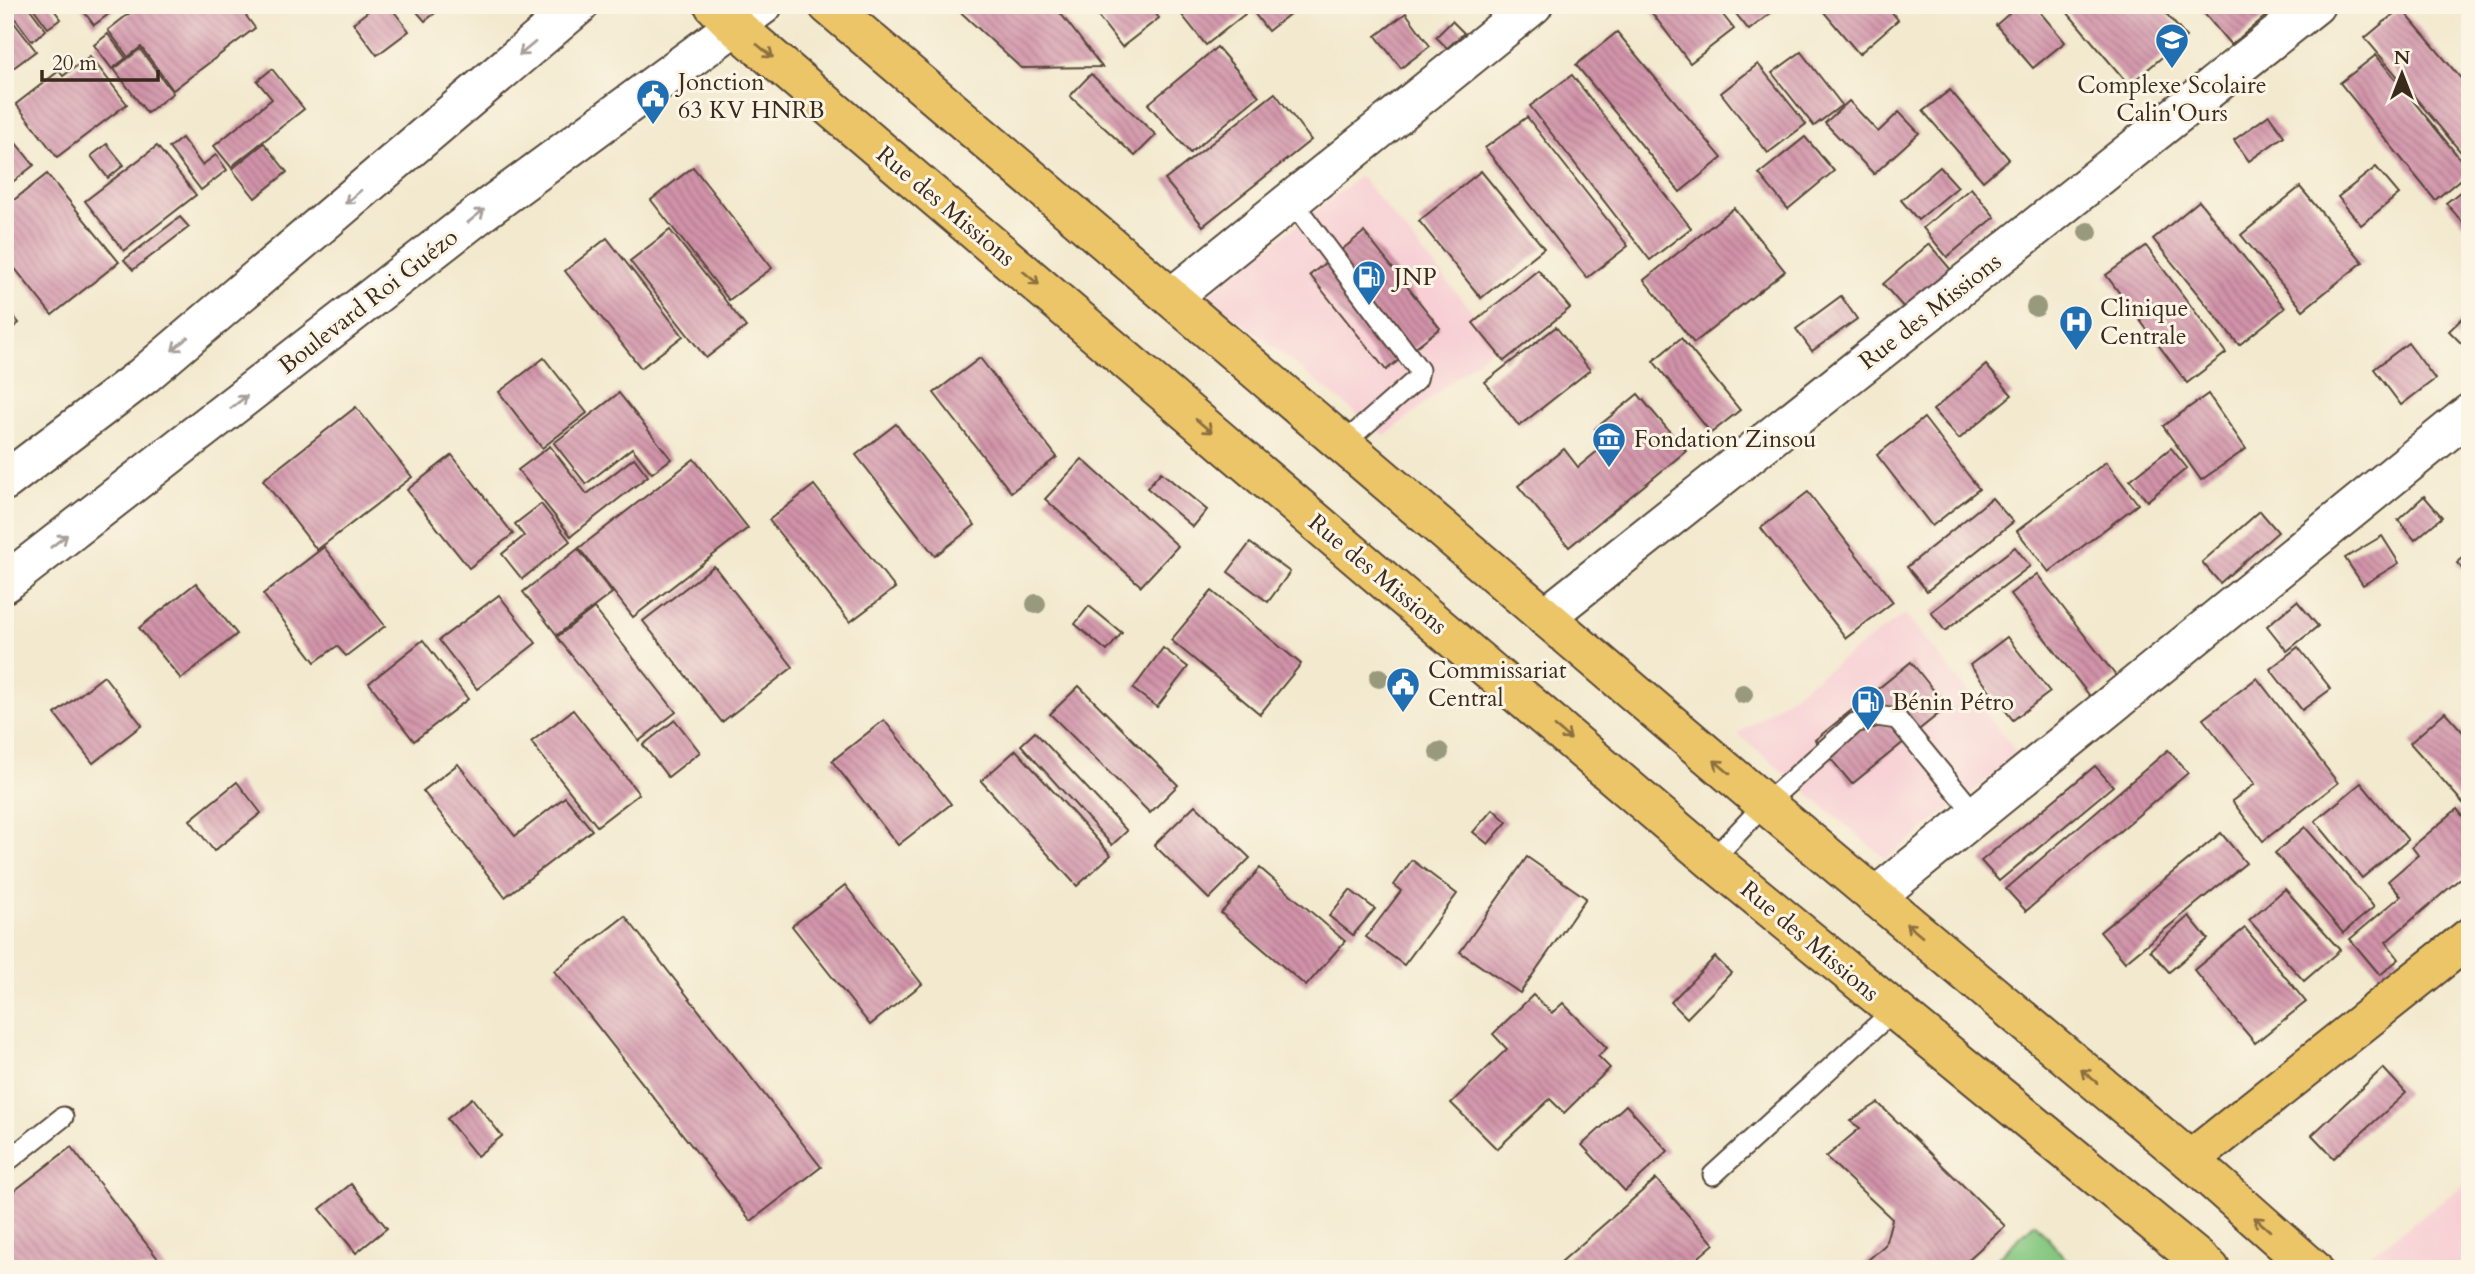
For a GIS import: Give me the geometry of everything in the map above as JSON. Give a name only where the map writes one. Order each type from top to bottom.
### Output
[{"type":"main road","points":[[828,5],[1765,804],[2190,1160],[2313,1269]]},
{"type":"main road","name":"Rue des Missions","points":[[738,12],[1712,860],[2210,1269]]},
{"type":"main road","points":[[2190,1160],[2470,937]]},
{"type":"street","points":[[5,481],[143,376],[579,5]]},
{"type":"street","points":[[1172,297],[1533,5]]},
{"type":"street","name":"Rue des Missions","points":[[1545,617],[2315,5]]},
{"type":"street","name":"Boulevard Roi Guézo","points":[[5,583],[738,12]]},
{"type":"street","points":[[1875,897],[2470,413]]},
{"type":"lane","points":[[1291,200],[1419,370],[1418,379],[1343,444]]},
{"type":"lane","points":[[1712,860],[1765,804],[1855,723],[1877,716],[1897,719],[1976,815]]},
{"type":"lane","points":[[1713,1175],[1893,1011]]},
{"type":"lane","points":[[5,1163],[63,1117]]},
{"type":"shaded area","points":[[1360,176],[1498,343],[1385,436],[1207,295]]},
{"type":"shaded area","points":[[1905,614],[2019,755],[1886,859],[1738,734]]},
{"type":"shaded area","points":[[2470,1180],[2470,1269],[2369,1269],[2361,1262]]},
{"type":"green space","points":[[2035,1223],[2074,1269],[1986,1269]]},
{"type":"building","points":[[5,5],[27,5],[46,30],[32,41]]},
{"type":"building","points":[[31,5],[50,5],[61,19],[48,28]]},
{"type":"building","points":[[79,5],[121,5],[94,25]]},
{"type":"building","points":[[140,5],[238,5],[255,28],[173,90],[141,47],[128,57],[108,30]]},
{"type":"building","points":[[376,5],[389,5],[409,31],[377,55],[353,23]]},
{"type":"building","points":[[411,5],[445,5],[425,21]]},
{"type":"building","points":[[953,5],[1054,5],[1102,67],[1021,68]]},
{"type":"building","points":[[1089,5],[1149,5],[1159,18],[1122,47]]},
{"type":"building","points":[[1174,5],[1238,5],[1245,14],[1206,45]]},
{"type":"building","points":[[1248,5],[1301,5],[1268,31]]},
{"type":"building","points":[[1646,5],[1715,5],[1734,29],[1690,63]]},
{"type":"building","points":[[1729,5],[1781,5],[1749,30]]},
{"type":"building","points":[[1818,5],[1886,5],[1898,20],[1859,54]]},
{"type":"building","points":[[2019,5],[2034,5],[2065,42],[2033,68],[1996,25]]},
{"type":"building","points":[[2061,5],[2159,5],[2186,37],[2129,85]]},
{"type":"building","points":[[2197,5],[2279,5],[2231,45]]},
{"type":"building","points":[[2401,8],[2470,89],[2470,163],[2365,38]]},
{"type":"building","points":[[5,11],[36,51],[5,74]]},
{"type":"building","points":[[1406,13],[1430,46],[1401,68],[1376,36]]},
{"type":"building","points":[[1452,21],[1464,33],[1447,48],[1436,37]]},
{"type":"building","points":[[1617,32],[1722,158],[1680,192],[1576,65]]},
{"type":"building","points":[[108,34],[126,58],[112,69],[94,45]]},
{"type":"building","points":[[1217,47],[1259,96],[1190,153],[1148,104]]},
{"type":"building","points":[[140,49],[173,93],[147,113],[114,69]]},
{"type":"building","points":[[1801,52],[1842,105],[1814,126],[1772,73]]},
{"type":"building","points":[[2376,55],[2470,171],[2435,200],[2340,83]]},
{"type":"building","points":[[90,56],[127,104],[57,157],[16,104],[59,71],[63,76]]},
{"type":"building","points":[[1758,64],[1806,124],[1768,153],[1721,93]]},
{"type":"building","points":[[272,69],[304,109],[231,167],[214,146],[272,99],[257,81]]},
{"type":"building","points":[[1091,74],[1156,135],[1135,156],[1070,96]]},
{"type":"building","points":[[1572,75],[1691,228],[1650,260],[1530,106]]},
{"type":"building","points":[[1950,90],[2009,159],[1983,181],[1923,111]]},
{"type":"building","points":[[1275,93],[1311,140],[1203,226],[1165,180]]},
{"type":"building","points":[[1849,101],[1878,132],[1899,112],[1919,133],[1874,174],[1825,123]]},
{"type":"building","points":[[2269,115],[2284,136],[2249,161],[2234,140]]},
{"type":"building","points":[[1527,117],[1628,246],[1587,278],[1485,148]]},
{"type":"building","points":[[5,130],[34,165],[5,188]]},
{"type":"building","points":[[1805,137],[1834,171],[1788,209],[1759,174]]},
{"type":"building","points":[[182,138],[202,165],[216,155],[227,170],[201,190],[169,148]]},
{"type":"building","points":[[264,143],[287,172],[255,198],[232,169]]},
{"type":"building","points":[[107,144],[124,165],[108,178],[91,156]]},
{"type":"building","points":[[157,146],[196,195],[124,251],[85,201]]},
{"type":"building","points":[[693,167],[772,268],[729,300],[651,200]]},
{"type":"building","points":[[1940,167],[1958,187],[1918,220],[1901,200]]},
{"type":"building","points":[[2376,167],[2399,194],[2361,225],[2338,197]]},
{"type":"building","points":[[1481,171],[1544,248],[1481,298],[1419,221]]},
{"type":"building","points":[[47,174],[119,262],[52,315],[5,256],[5,207]]},
{"type":"building","points":[[2470,184],[2470,231],[2446,203]]},
{"type":"building","points":[[2300,187],[2363,262],[2303,310],[2241,235]]},
{"type":"building","points":[[1971,188],[1995,217],[1947,257],[1923,228]]},
{"type":"building","points":[[2199,201],[2285,308],[2239,345],[2153,239]]},
{"type":"building","points":[[1734,208],[1785,271],[1694,343],[1644,280]]},
{"type":"building","points":[[180,217],[189,227],[133,270],[124,260]]},
{"type":"building","points":[[670,230],[746,327],[706,358],[630,261]]},
{"type":"building","points":[[1364,232],[1440,328],[1386,370],[1310,275]]},
{"type":"building","points":[[607,238],[683,336],[641,368],[565,271]]},
{"type":"building","points":[[1929,244],[1951,270],[1905,309],[1883,284]]},
{"type":"building","points":[[2146,246],[2226,353],[2187,383],[2106,275]]},
{"type":"building","points":[[1538,270],[1570,308],[1504,361],[1473,323]]},
{"type":"building","points":[[1841,296],[1857,319],[1812,351],[1796,329]]},
{"type":"building","points":[[5,305],[19,323],[5,334]]},
{"type":"building","points":[[2470,314],[2470,352],[2449,331]]},
{"type":"building","points":[[1556,327],[1590,370],[1519,426],[1485,382]]},
{"type":"building","points":[[1681,338],[1740,410],[1711,433],[1653,361]]},
{"type":"building","points":[[2408,343],[2435,379],[2401,405],[2374,369]]},
{"type":"building","points":[[544,358],[587,413],[542,448],[499,392]]},
{"type":"building","points":[[980,358],[1057,457],[1011,492],[934,393]]},
{"type":"building","points":[[1986,365],[2012,395],[1959,439],[1933,410]]},
{"type":"building","points":[[619,393],[671,459],[652,473],[632,448],[586,484],[554,443]]},
{"type":"building","points":[[1638,394],[1686,451],[1569,547],[1518,486],[1564,449],[1578,467],[1606,444],[1595,429]]},
{"type":"building","points":[[2208,394],[2246,449],[2201,480],[2163,426]]},
{"type":"building","points":[[356,407],[412,477],[317,550],[263,480]]},
{"type":"building","points":[[1924,418],[1979,489],[1932,526],[1877,455]]},
{"type":"building","points":[[896,424],[975,525],[935,556],[856,455]]},
{"type":"building","points":[[550,446],[587,494],[634,458],[648,476],[571,536],[518,470]]},
{"type":"building","points":[[2171,448],[2187,468],[2147,501],[2130,480]]},
{"type":"building","points":[[452,455],[513,534],[469,568],[407,490]]},
{"type":"building","points":[[694,459],[748,528],[633,617],[579,548]]},
{"type":"building","points":[[1082,459],[1178,546],[1141,586],[1045,499]]},
{"type":"building","points":[[2106,462],[2138,504],[2049,572],[2017,531]]},
{"type":"building","points":[[1161,472],[1207,510],[1193,527],[1147,488]]},
{"type":"building","points":[[814,485],[895,588],[850,622],[769,520]]},
{"type":"building","points":[[1808,492],[1893,602],[1846,638],[1761,528]]},
{"type":"building","points":[[2424,496],[2442,517],[2415,540],[2398,520]]},
{"type":"building","points":[[1992,498],[2013,522],[1927,591],[1907,567]]},
{"type":"building","points":[[541,504],[570,541],[522,579],[502,554],[524,536],[515,524]]},
{"type":"building","points":[[2260,511],[2278,532],[2220,583],[2202,562]]},
{"type":"building","points":[[2382,536],[2399,563],[2363,585],[2345,558]]},
{"type":"building","points":[[1250,543],[1290,572],[1268,602],[1228,572]]},
{"type":"building","points":[[324,547],[385,626],[346,656],[337,646],[315,662],[263,594]]},
{"type":"building","points":[[2015,547],[2030,566],[1945,631],[1931,612]]},
{"type":"building","points":[[578,549],[612,593],[557,635],[523,592]]},
{"type":"building","points":[[2470,552],[2470,577],[2457,563]]},
{"type":"building","points":[[714,566],[793,667],[722,722],[643,621]]},
{"type":"building","points":[[2037,574],[2116,676],[2090,696],[2010,594]]},
{"type":"building","points":[[196,583],[237,634],[181,679],[139,628]]},
{"type":"building","points":[[1212,591],[1301,664],[1260,714],[1171,640]]},
{"type":"building","points":[[499,595],[536,643],[477,689],[439,640]]},
{"type":"building","points":[[2297,601],[2318,626],[2287,651],[2267,626]]},
{"type":"building","points":[[1089,606],[1122,633],[1107,651],[1075,624]]},
{"type":"building","points":[[594,608],[676,712],[639,741],[557,637]]},
{"type":"building","points":[[2007,637],[2050,692],[2013,720],[1970,665]]},
{"type":"building","points":[[423,640],[468,699],[414,741],[369,683]]},
{"type":"building","points":[[2298,647],[2331,689],[2302,710],[2270,669]]},
{"type":"building","points":[[1163,648],[1188,667],[1157,707],[1133,689]]},
{"type":"building","points":[[1911,662],[1947,707],[1852,784],[1815,740]]},
{"type":"building","points":[[104,676],[142,725],[93,763],[55,714]]},
{"type":"building","points":[[2257,678],[2338,783],[2263,841],[2232,801],[2255,784],[2203,719]]},
{"type":"building","points":[[1079,686],[1178,785],[1150,813],[1050,714]]},
{"type":"building","points":[[573,710],[639,794],[597,826],[531,742]]},
{"type":"building","points":[[2445,712],[2470,740],[2470,811],[2410,743]]},
{"type":"building","points":[[675,720],[700,752],[668,777],[643,745]]},
{"type":"building","points":[[884,720],[951,804],[898,845],[832,761]]},
{"type":"building","points":[[1035,732],[1127,831],[1112,845],[1021,745]]},
{"type":"building","points":[[1016,750],[1111,855],[1077,886],[981,781]]},
{"type":"building","points":[[2168,750],[2188,773],[2026,911],[2006,889]]},
{"type":"building","points":[[458,764],[515,836],[565,797],[592,830],[505,897],[423,791]]},
{"type":"building","points":[[2095,766],[2113,786],[1999,881],[1981,861]]},
{"type":"building","points":[[237,782],[261,813],[214,851],[190,820]]},
{"type":"building","points":[[2361,783],[2408,840],[2362,878],[2315,821]]},
{"type":"building","points":[[1195,805],[1250,858],[1209,899],[1154,845]]},
{"type":"building","points":[[1493,809],[1507,822],[1488,844],[1473,832]]},
{"type":"building","points":[[2457,809],[2470,825],[2470,870],[2386,942],[2399,959],[2380,975],[2350,939],[2401,896],[2388,881],[2418,855],[2412,847]]},
{"type":"building","points":[[2305,827],[2374,907],[2343,933],[2275,853]]},
{"type":"building","points":[[2221,833],[2246,863],[2125,962],[2100,932]]},
{"type":"building","points":[[1527,857],[1586,898],[1520,993],[1460,952]]},
{"type":"building","points":[[1412,860],[1457,894],[1404,965],[1366,937],[1401,891],[1394,885]]},
{"type":"building","points":[[1260,868],[1345,941],[1306,986],[1221,913]]},
{"type":"building","points":[[845,885],[922,984],[870,1025],[792,926]]},
{"type":"building","points":[[2285,889],[2340,950],[2304,981],[2249,920]]},
{"type":"building","points":[[1350,890],[1375,909],[1353,935],[1329,916]]},
{"type":"building","points":[[625,916],[821,1167],[751,1221],[554,971]]},
{"type":"building","points":[[2189,916],[2208,939],[2169,972],[2150,950]]},
{"type":"building","points":[[2245,928],[2306,1002],[2255,1043],[2194,970]]},
{"type":"building","points":[[1715,957],[1731,973],[1687,1018],[1671,1002]]},
{"type":"building","points":[[1533,995],[1552,1013],[1563,1003],[1607,1048],[1598,1056],[1610,1068],[1564,1113],[1550,1099],[1497,1149],[1451,1103],[1507,1049],[1493,1034]]},
{"type":"building","points":[[2383,1068],[2406,1093],[2334,1158],[2312,1135]]},
{"type":"building","points":[[472,1098],[502,1136],[477,1156],[447,1119]]},
{"type":"building","points":[[1878,1103],[2005,1226],[1958,1269],[1858,1269],[1885,1245],[1892,1219],[1826,1157],[1860,1128],[1850,1121]]},
{"type":"building","points":[[1626,1105],[1668,1151],[1625,1191],[1582,1145]]},
{"type":"building","points":[[71,1147],[166,1269],[5,1269],[5,1198]]},
{"type":"building","points":[[1656,1179],[1714,1244],[1685,1269],[1553,1269]]},
{"type":"building","points":[[351,1184],[387,1228],[356,1253],[320,1209]]},
{"type":"place","name":"Complexe Scolaire Calin'Ours","points":[[2172,70]]},
{"type":"place","name":"Jonction 63 KV HNRB","points":[[653,126]]},
{"type":"place","name":"JNP","points":[[1369,307]]},
{"type":"place","name":"Clinique Centrale","points":[[2076,352]]},
{"type":"place","name":"Fondation Zinsou","points":[[1609,469]]},
{"type":"place","name":"Commissariat Central","points":[[1403,714]]},
{"type":"place","name":"Bénin Pétro","points":[[1868,732]]}]
